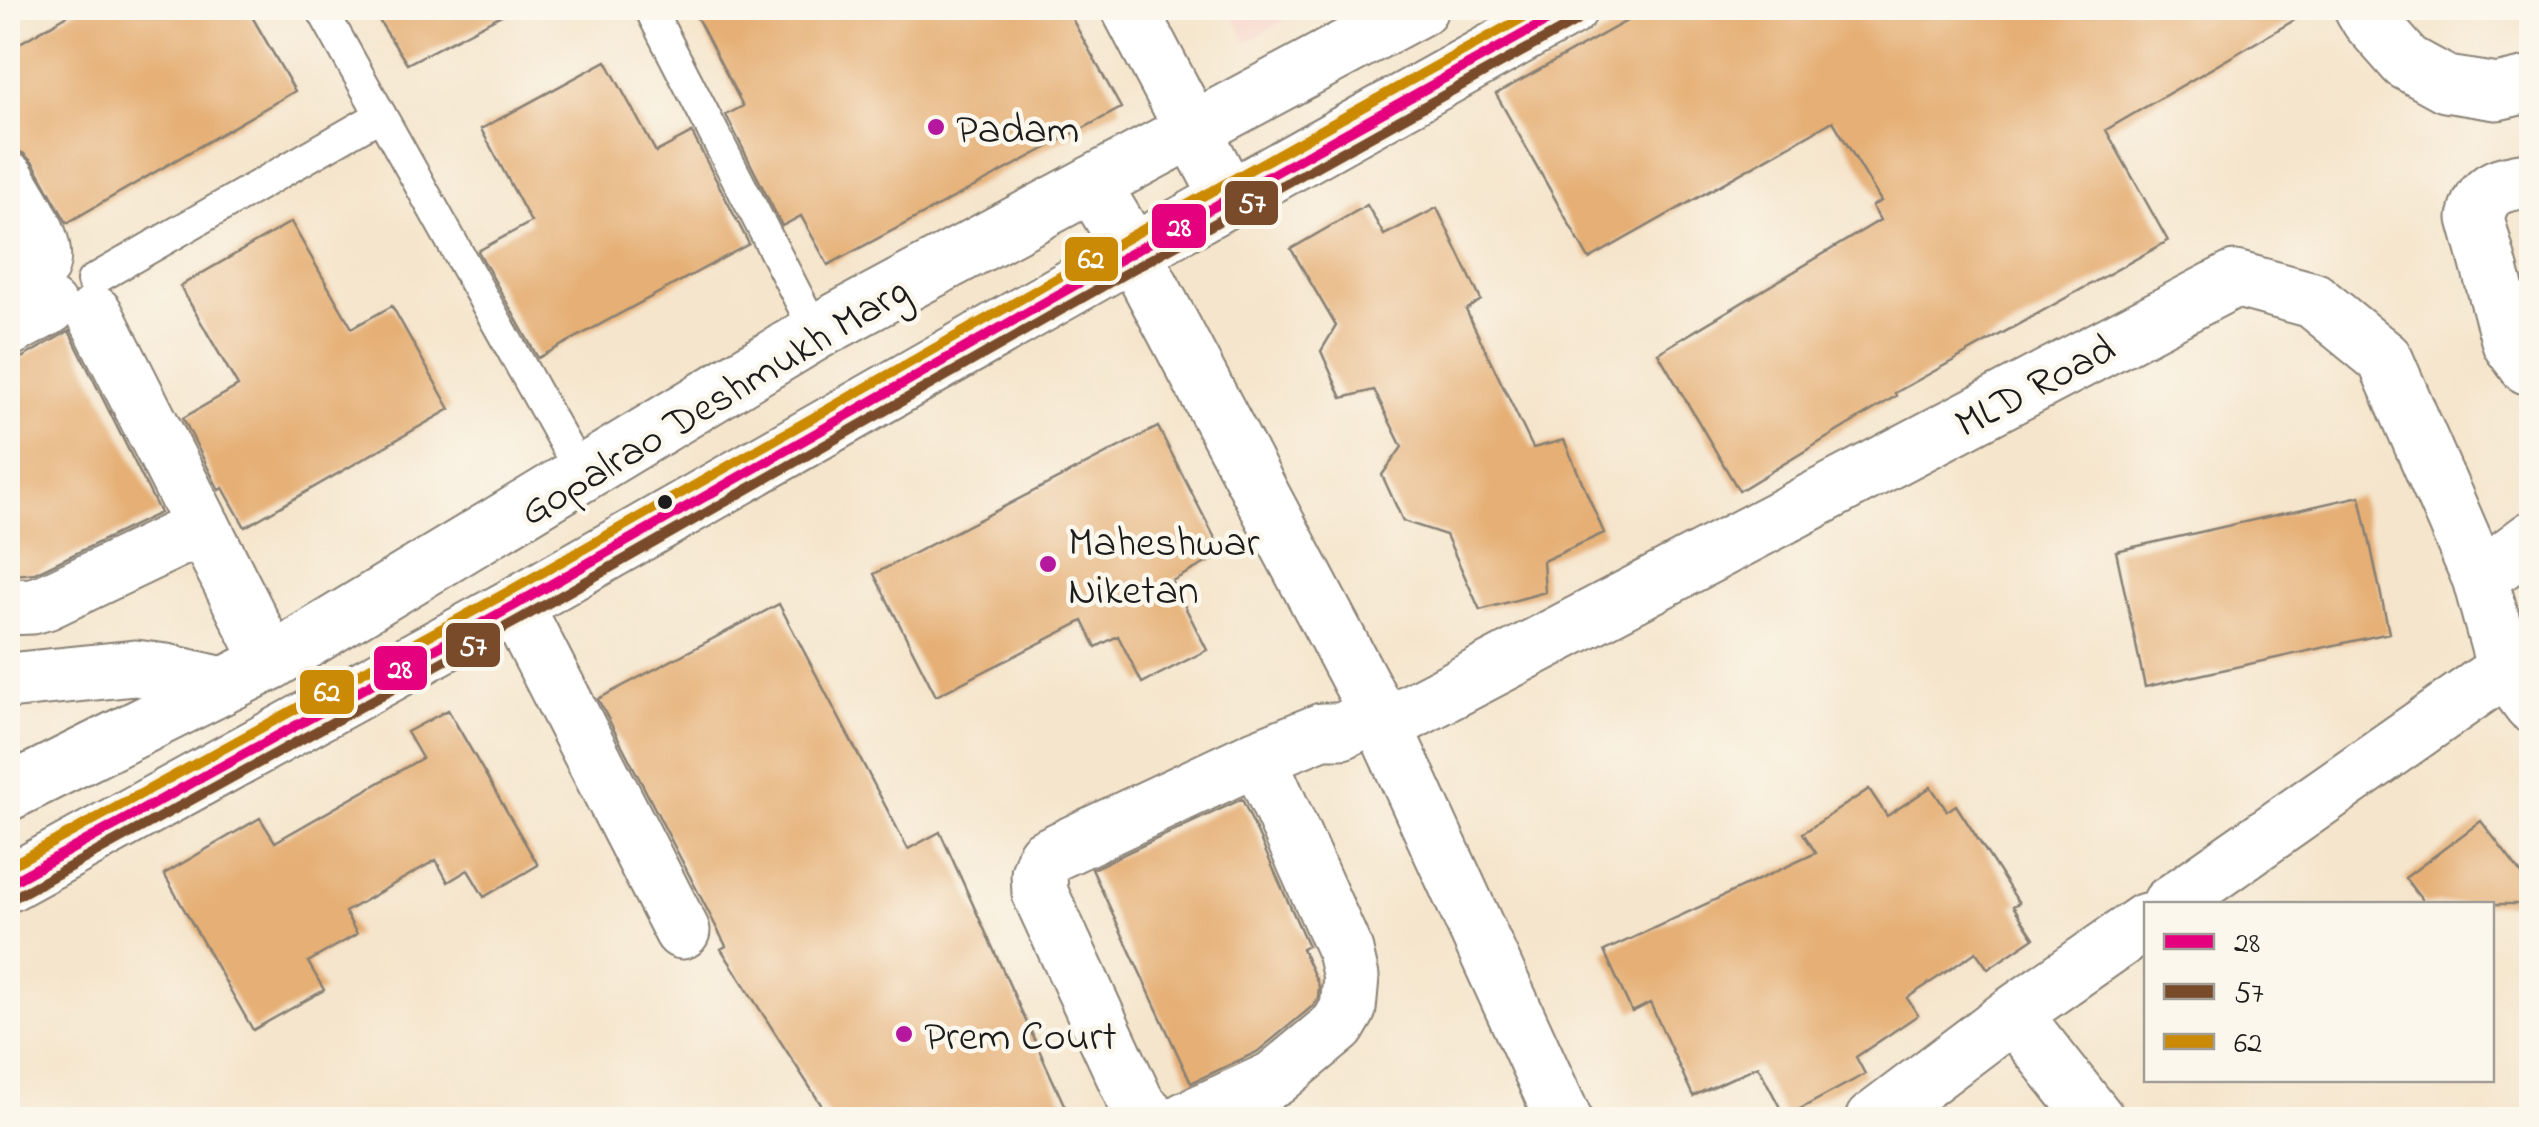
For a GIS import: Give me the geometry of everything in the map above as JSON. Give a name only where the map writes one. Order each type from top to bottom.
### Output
[{"type":"street","points":[[1129,8],[1229,198]]},
{"type":"street","name":"Gopalrao Deshmukh Marg","points":[[8,793],[271,662],[816,332],[1420,8]]},
{"type":"street","name":"Gopalrao Deshmukh Marg","points":[[8,884],[515,605],[1570,8]]},
{"type":"street","points":[[2362,8],[2406,62],[2446,84],[2496,92],[2532,84]]},
{"type":"street","points":[[2532,179],[2498,186],[2480,199],[2476,218],[2510,343],[2532,368]]},
{"type":"street","points":[[8,180],[41,240],[44,261],[36,272],[50,304],[203,527],[271,662]]},
{"type":"street","points":[[1092,184],[1134,252],[1377,713],[1564,1120]]},
{"type":"street","name":"MLD Road","points":[[1152,1120],[1137,1104],[1040,893],[1045,856],[1322,730],[1342,732],[2235,279],[2313,300],[2385,359],[2480,578],[2518,688],[2173,902]]},
{"type":"street","points":[[8,607],[46,602],[203,527]]},
{"type":"street","points":[[2480,578],[2532,539]]},
{"type":"street","points":[[515,605],[682,931]]},
{"type":"street","points":[[8,681],[135,668],[222,685]]},
{"type":"street","points":[[1185,1120],[1274,1079],[1338,1026],[1348,1009],[1351,977],[1346,951],[1258,757]]},
{"type":"street","points":[[1873,1120],[2013,1014],[2144,922]]},
{"type":"street","points":[[2013,1014],[2097,1120]]},
{"type":"lane","points":[[321,8],[582,475]]},
{"type":"lane","points":[[650,10],[816,332]]},
{"type":"lane","points":[[50,304],[381,115]]},
{"type":"shaded area","points":[[1228,8],[1305,8],[1247,42]]},
{"type":"building","points":[[80,8],[247,8],[295,91],[67,223],[34,164],[23,153],[8,149],[8,50]]},
{"type":"building","points":[[371,8],[515,8],[407,64]]},
{"type":"building","name":"Padam","points":[[692,8],[1066,8],[1121,108],[828,265],[801,216],[782,226],[726,115],[743,106]]},
{"type":"building","points":[[1650,8],[2315,8],[2106,130],[2168,241],[1895,393],[1896,396],[1739,491],[1658,353],[1880,220],[1872,206],[1881,201],[1833,121],[1589,259],[1496,94]]},
{"type":"building","points":[[606,61],[656,152],[692,133],[749,244],[538,358],[478,251],[531,222],[481,129]]},
{"type":"building","points":[[1367,205],[1384,235],[1437,208],[1481,300],[1466,310],[1533,448],[1564,440],[1604,533],[1543,561],[1545,592],[1480,610],[1446,535],[1403,521],[1382,475],[1402,447],[1374,390],[1342,398],[1321,351],[1336,326],[1291,249]]},
{"type":"building","points":[[291,222],[352,328],[392,306],[450,409],[245,527],[223,488],[219,490],[183,418],[238,386],[180,286]]},
{"type":"building","points":[[69,331],[160,513],[35,573],[14,575],[8,562],[8,360],[23,357]]},
{"type":"building","name":"Maheshwar Niketan","points":[[1158,427],[1223,554],[1172,581],[1207,650],[1142,683],[1118,636],[1096,647],[1083,621],[936,696],[874,574]]},
{"type":"building","points":[[2360,496],[2389,633],[2145,687],[2116,551]]},
{"type":"building","points":[[779,604],[908,849],[940,832],[1071,1120],[831,1120],[721,949],[726,946],[598,699]]},
{"type":"building","points":[[448,710],[538,865],[484,897],[468,870],[448,882],[436,860],[345,912],[357,934],[308,962],[324,990],[253,1030],[164,874],[260,818],[275,842],[422,758],[407,732]]},
{"type":"building","points":[[1931,787],[1947,811],[1956,805],[2019,903],[2013,906],[2034,938],[1988,969],[1976,952],[1907,998],[1918,1015],[1856,1057],[1865,1074],[1785,1117],[1758,1066],[1693,1096],[1650,1003],[1632,1012],[1604,951],[1816,853],[1803,833],[1869,789],[1887,816]]},
{"type":"building","points":[[1242,799],[1308,946],[1302,949],[1319,986],[1318,999],[1257,1052],[1191,1083],[1092,869]]},
{"type":"building","points":[[2481,821],[2532,888],[2532,904],[2423,902],[2405,878]]},
{"type":"transit line","name":"62","points":[[8,867],[508,592],[1540,8]]},
{"type":"transit line","name":"28","points":[[8,884],[515,605],[1570,8]]},
{"type":"transit line","name":"57","points":[[15,897],[522,618],[1577,21]]},
{"type":"place","name":"Padam","points":[[936,127]]},
{"type":"place","name":"Maheshwar Niketan","points":[[1048,564]]},
{"type":"place","name":"Prem Court","points":[[904,1034]]}]
